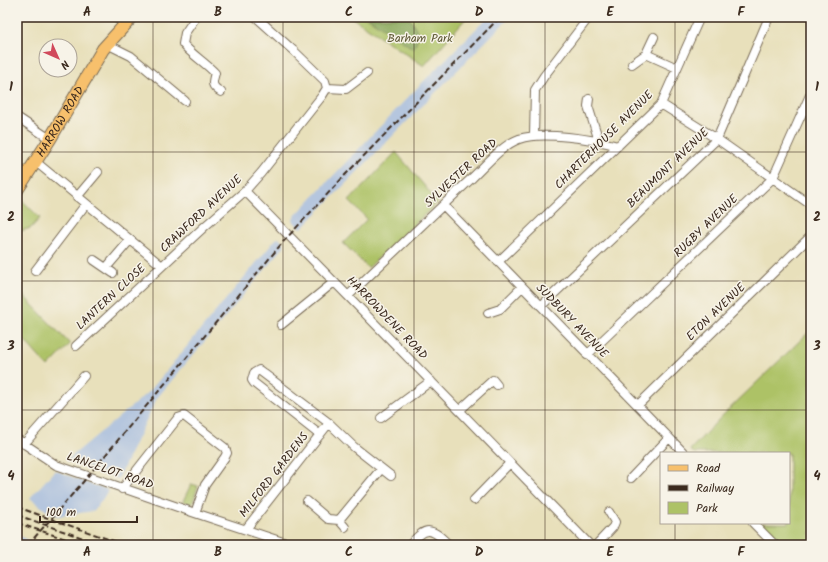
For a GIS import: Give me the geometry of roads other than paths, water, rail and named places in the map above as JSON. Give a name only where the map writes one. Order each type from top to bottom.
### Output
[{"type":"main road","name":"HARROW ROAD","points":[[17,190],[36,162],[107,44],[124,19]]},
{"type":"street","points":[[196,17],[185,33],[183,44],[189,52],[215,72],[213,82],[214,88],[221,92]]},
{"type":"street","points":[[256,17],[325,81],[327,88],[346,90],[368,74]]},
{"type":"street","points":[[534,136],[535,90],[589,17]]},
{"type":"street","name":"CHARTERHOUSE AVENUE","points":[[498,262],[661,104],[700,17]]},
{"type":"street","name":"BEAUMONT AVENUE","points":[[541,306],[717,139],[768,17]]},
{"type":"street","points":[[632,64],[646,54],[654,37]]},
{"type":"street","points":[[107,44],[131,56],[185,101]]},
{"type":"street","points":[[646,54],[677,68]]},
{"type":"street","name":"CRAWFORD AVENUE","points":[[36,162],[162,266],[245,191],[271,161],[327,88]]},
{"type":"street","name":"RUGBY AVENUE","points":[[587,355],[773,178],[811,93]]},
{"type":"street","points":[[589,99],[588,106],[600,141]]},
{"type":"street","points":[[661,104],[717,139],[811,205]]},
{"type":"street","points":[[17,117],[50,139]]},
{"type":"street","name":"SYLVESTER ROAD","points":[[348,296],[504,148],[519,139],[550,135],[600,141],[618,146]]},
{"type":"street","points":[[77,196],[98,172]]},
{"type":"street","name":"HARROWDENE ROAD","points":[[245,191],[590,545]]},
{"type":"street","points":[[35,271],[86,204]]},
{"type":"street","name":"SUDBURY AVENUE","points":[[443,205],[587,355],[683,452]]},
{"type":"street","name":"ETON AVENUE","points":[[638,405],[811,236]]},
{"type":"street","points":[[106,268],[130,240]]},
{"type":"street","points":[[94,260],[113,273]]},
{"type":"street","name":"LANTERN CLOSE","points":[[76,346],[162,266]]},
{"type":"street","points":[[281,325],[334,282]]},
{"type":"street","points":[[488,313],[500,309],[522,287]]},
{"type":"street","name":"MILFORD GARDENS","points":[[320,435],[254,383],[252,380],[254,373],[259,370],[330,423],[354,447],[391,476]]},
{"type":"street","points":[[20,442],[84,376]]},
{"type":"street","points":[[460,410],[493,380]]},
{"type":"street","points":[[381,418],[431,381]]},
{"type":"street","points":[[122,488],[178,418],[184,416],[225,448],[227,453],[205,485],[195,513]]},
{"type":"street","name":"MILFORD GARDENS","points":[[246,529],[330,423]]},
{"type":"street","points":[[631,478],[669,438]]},
{"type":"street","name":"LANCELOT ROAD","points":[[20,442],[56,465],[246,529],[282,543],[292,545]]},
{"type":"street","points":[[474,500],[510,463]]},
{"type":"street","points":[[307,501],[328,519],[342,524],[381,469]]},
{"type":"street","points":[[596,545],[613,527],[615,522],[609,512]]},
{"type":"street","points":[[754,524],[775,545]]},
{"type":"street","points":[[410,545],[418,535],[424,531],[430,531],[440,535],[449,545]]},
{"type":"railway","points":[[28,545],[83,482],[283,242],[347,173],[500,17]]},
{"type":"railway","points":[[17,507],[125,545]]},
{"type":"railway","points":[[17,515],[103,545]]},
{"type":"railway","points":[[17,523],[84,545]]},
{"type":"park label","name":"Barham Park","points":[[420,38]]}]
